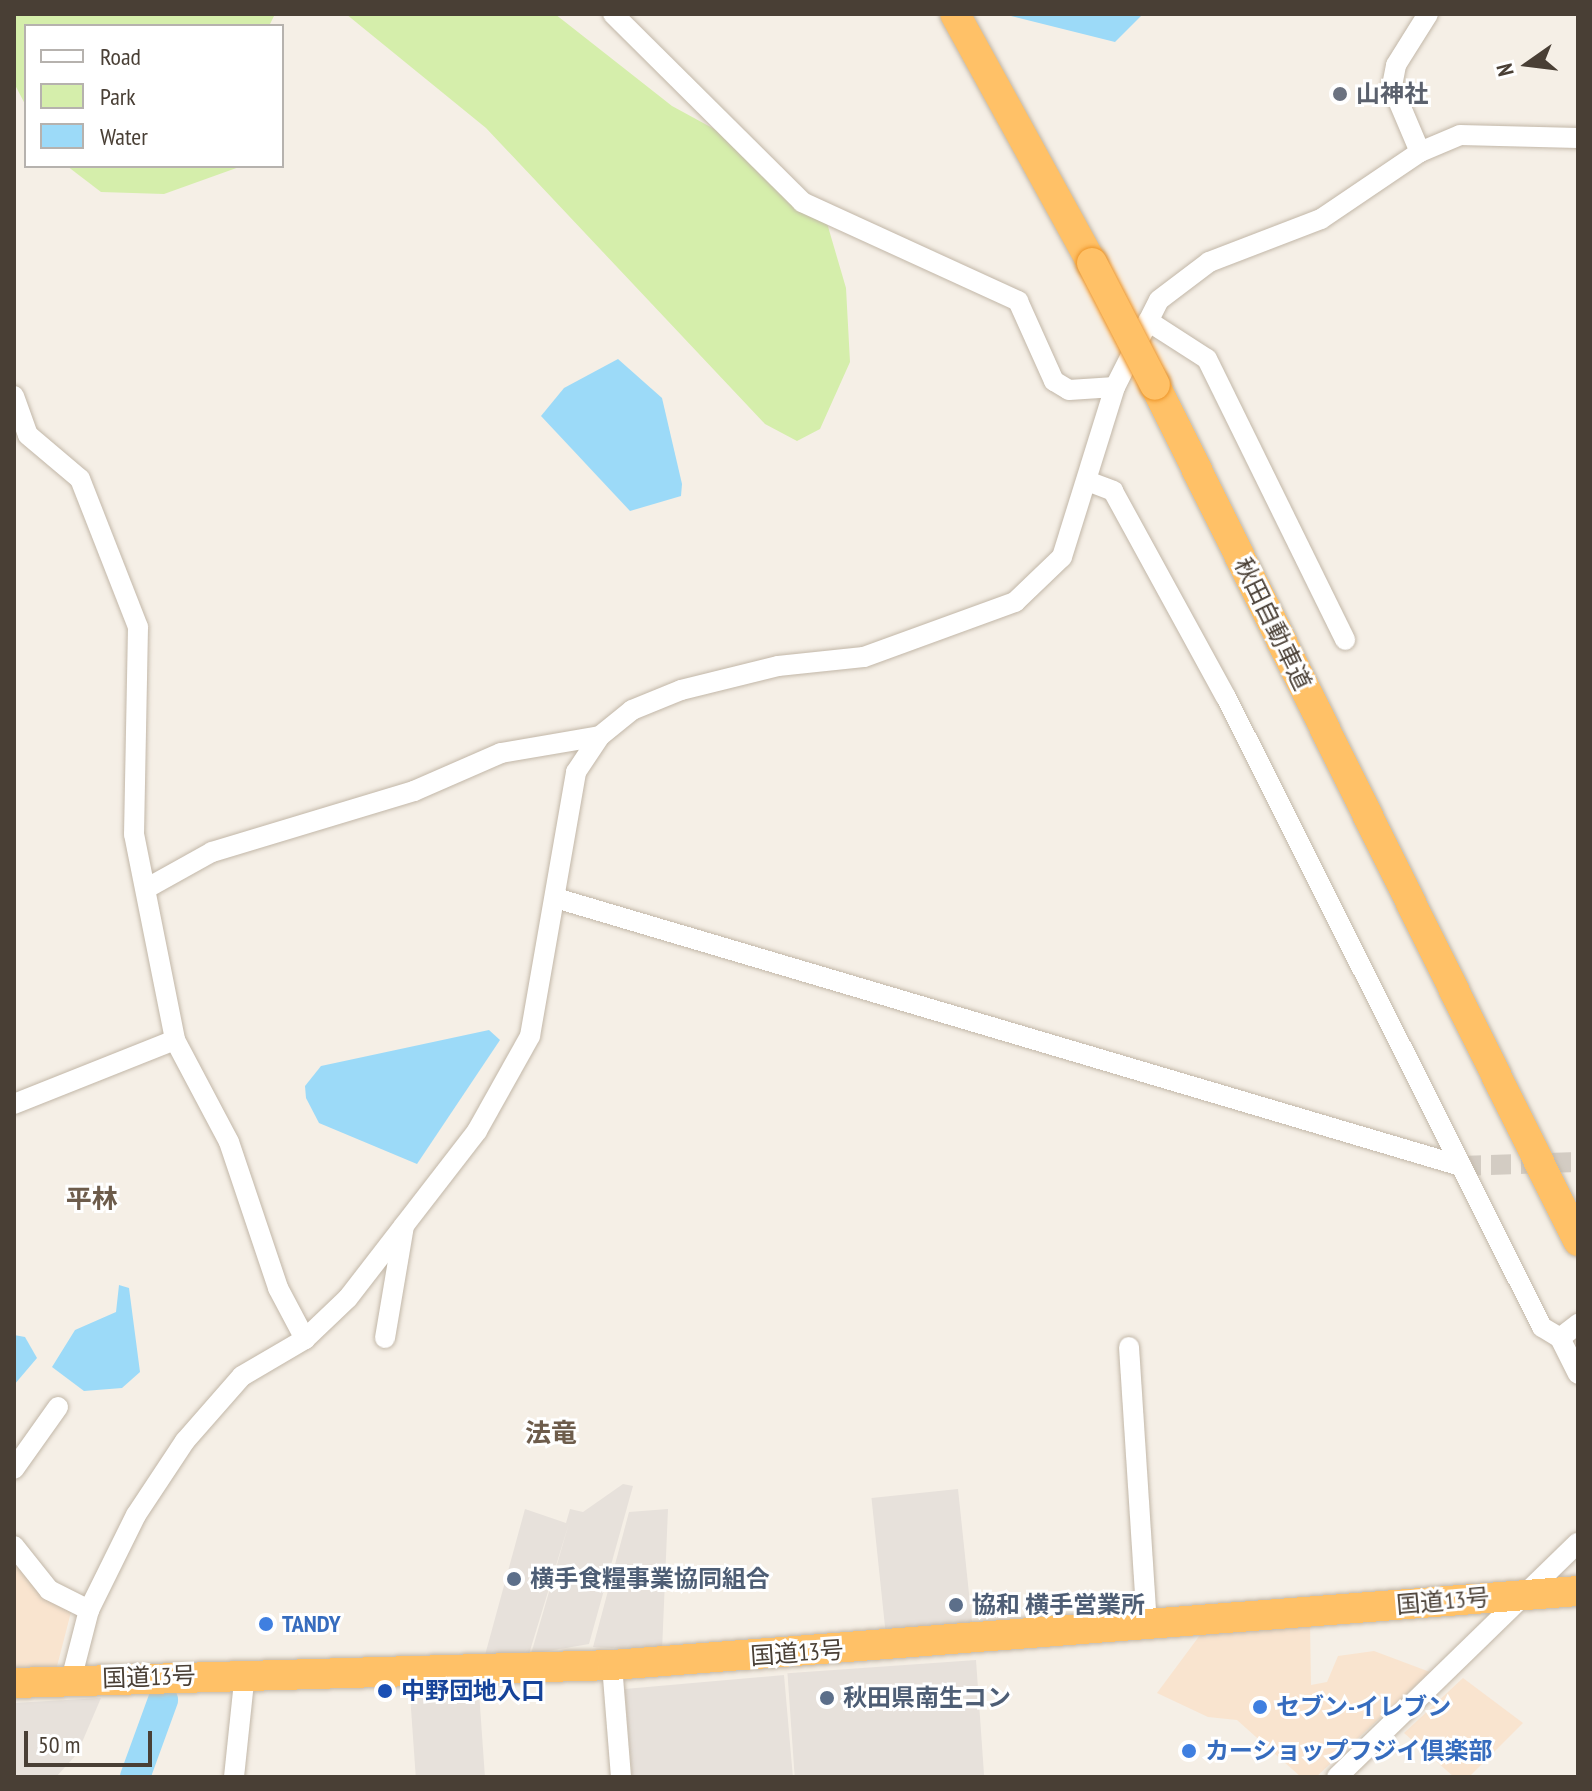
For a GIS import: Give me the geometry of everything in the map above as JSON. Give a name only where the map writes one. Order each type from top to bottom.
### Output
[{"type":"highway","name":"秋田自動車道","points":[[955,14],[1092,263],[1155,385],[1578,1241]]},
{"type":"highway","name":"国道13号","points":[[14,1683],[245,1673],[612,1665],[1578,1591]]},
{"type":"street","points":[[613,14],[802,202],[1018,301],[1054,381],[1069,390],[1115,387]]},
{"type":"street","points":[[1420,152],[1392,86],[1396,65],[1428,14]]},
{"type":"street","points":[[71,1680],[89,1610],[136,1515],[185,1441],[242,1376],[305,1339],[348,1298],[477,1131],[530,1036],[559,899],[576,772],[600,736],[632,710],[681,690],[778,666],[864,657],[1015,602],[1062,557],[1090,482],[1115,387],[1159,300],[1209,262],[1321,219],[1420,152],[1489,132],[1578,138]]},
{"type":"street","points":[[1148,321],[1207,359],[1345,640]]},
{"type":"street","points":[[14,396],[28,435],[80,479],[138,627],[134,834],[149,887],[175,1040],[229,1142],[278,1288],[305,1339]]},
{"type":"street","points":[[1090,482],[1113,491],[1211,670],[1542,1327],[1560,1338],[1578,1374]]},
{"type":"street","points":[[149,887],[212,852],[414,791],[501,753],[600,736]]},
{"type":"street","points":[[559,899],[1461,1166]]},
{"type":"street","points":[[14,1104],[175,1040]]},
{"type":"street","points":[[385,1338],[404,1222]]},
{"type":"street","points":[[1560,1338],[1578,1324]]},
{"type":"street","points":[[1129,1347],[1147,1626]]},
{"type":"street","points":[[14,1469],[58,1407]]},
{"type":"street","points":[[1337,1777],[1578,1543]]},
{"type":"street","points":[[14,1546],[49,1590],[89,1610]]},
{"type":"street","points":[[612,1665],[621,1777]]},
{"type":"street","points":[[234,1777],[245,1673]]},
{"type":"shaded area","points":[[623,1484],[633,1486],[589,1644],[531,1654],[569,1523],[529,1654],[485,1655],[525,1509],[566,1523],[570,1509],[583,1512]]},
{"type":"shaded area","points":[[958,1489],[973,1628],[886,1637],[871,1498]]},
{"type":"shaded area","points":[[668,1509],[662,1651],[593,1647],[629,1512]]},
{"type":"shaded area","points":[[14,1562],[39,1592],[71,1612],[56,1670],[14,1669]]},
{"type":"shaded area","points":[[1310,1622],[1311,1685],[1327,1682],[1338,1656],[1374,1651],[1430,1672],[1316,1777],[1301,1777],[1237,1720],[1208,1717],[1157,1693],[1200,1635]]},
{"type":"shaded area","points":[[976,1660],[984,1777],[795,1777],[787,1673]]},
{"type":"shaded area","points":[[784,1675],[793,1777],[632,1777],[625,1689]]},
{"type":"shaded area","points":[[1463,1678],[1523,1723],[1469,1777],[1454,1777],[1404,1733]]},
{"type":"shaded area","points":[[479,1692],[485,1777],[416,1777],[410,1697]]},
{"type":"shaded area","points":[[101,1698],[77,1754],[56,1777],[14,1777],[14,1703]]},
{"type":"green space","points":[[14,14],[275,14],[270,24],[24,24],[24,102],[14,83]]},
{"type":"green space","points":[[346,14],[555,14],[672,106],[762,155],[822,206],[846,288],[850,362],[820,429],[797,441],[765,424],[486,128]]},
{"type":"green space","points":[[70,168],[236,168],[164,194],[101,192]]},
{"type":"water","points":[[1003,14],[1143,14],[1115,42]]},
{"type":"water","points":[[618,359],[662,398],[682,484],[681,496],[630,511],[541,416],[564,388]]},
{"type":"water","points":[[489,1030],[500,1040],[417,1164],[319,1123],[306,1098],[305,1086],[321,1066]]},
{"type":"water","points":[[119,1285],[129,1288],[140,1372],[122,1388],[84,1391],[52,1367],[75,1330],[116,1312]]},
{"type":"water","points":[[14,1335],[25,1337],[37,1358],[14,1385]]},
{"type":"waterway","points":[[135,1777],[163,1700]]},
{"type":"tunnel","points":[[1461,1166],[1578,1162]]},
{"type":"place","name":"山神社","points":[[1340,94]]},
{"type":"place","name":"横手食糧事業協同組合","points":[[514,1579]]},
{"type":"place","name":"協和 横手営業所","points":[[956,1605]]},
{"type":"place","name":"TANDY","points":[[266,1624]]},
{"type":"place","name":"中野団地入口","points":[[385,1691]]},
{"type":"place","name":"秋田県南生コン","points":[[827,1698]]},
{"type":"place","name":"セブン-イレブン","points":[[1260,1707]]},
{"type":"place","name":"カーショップフジイ倶楽部","points":[[1189,1751]]},
{"type":"district","name":"平林","points":[[92,1199]]},
{"type":"district","name":"法竜","points":[[551,1433]]}]
